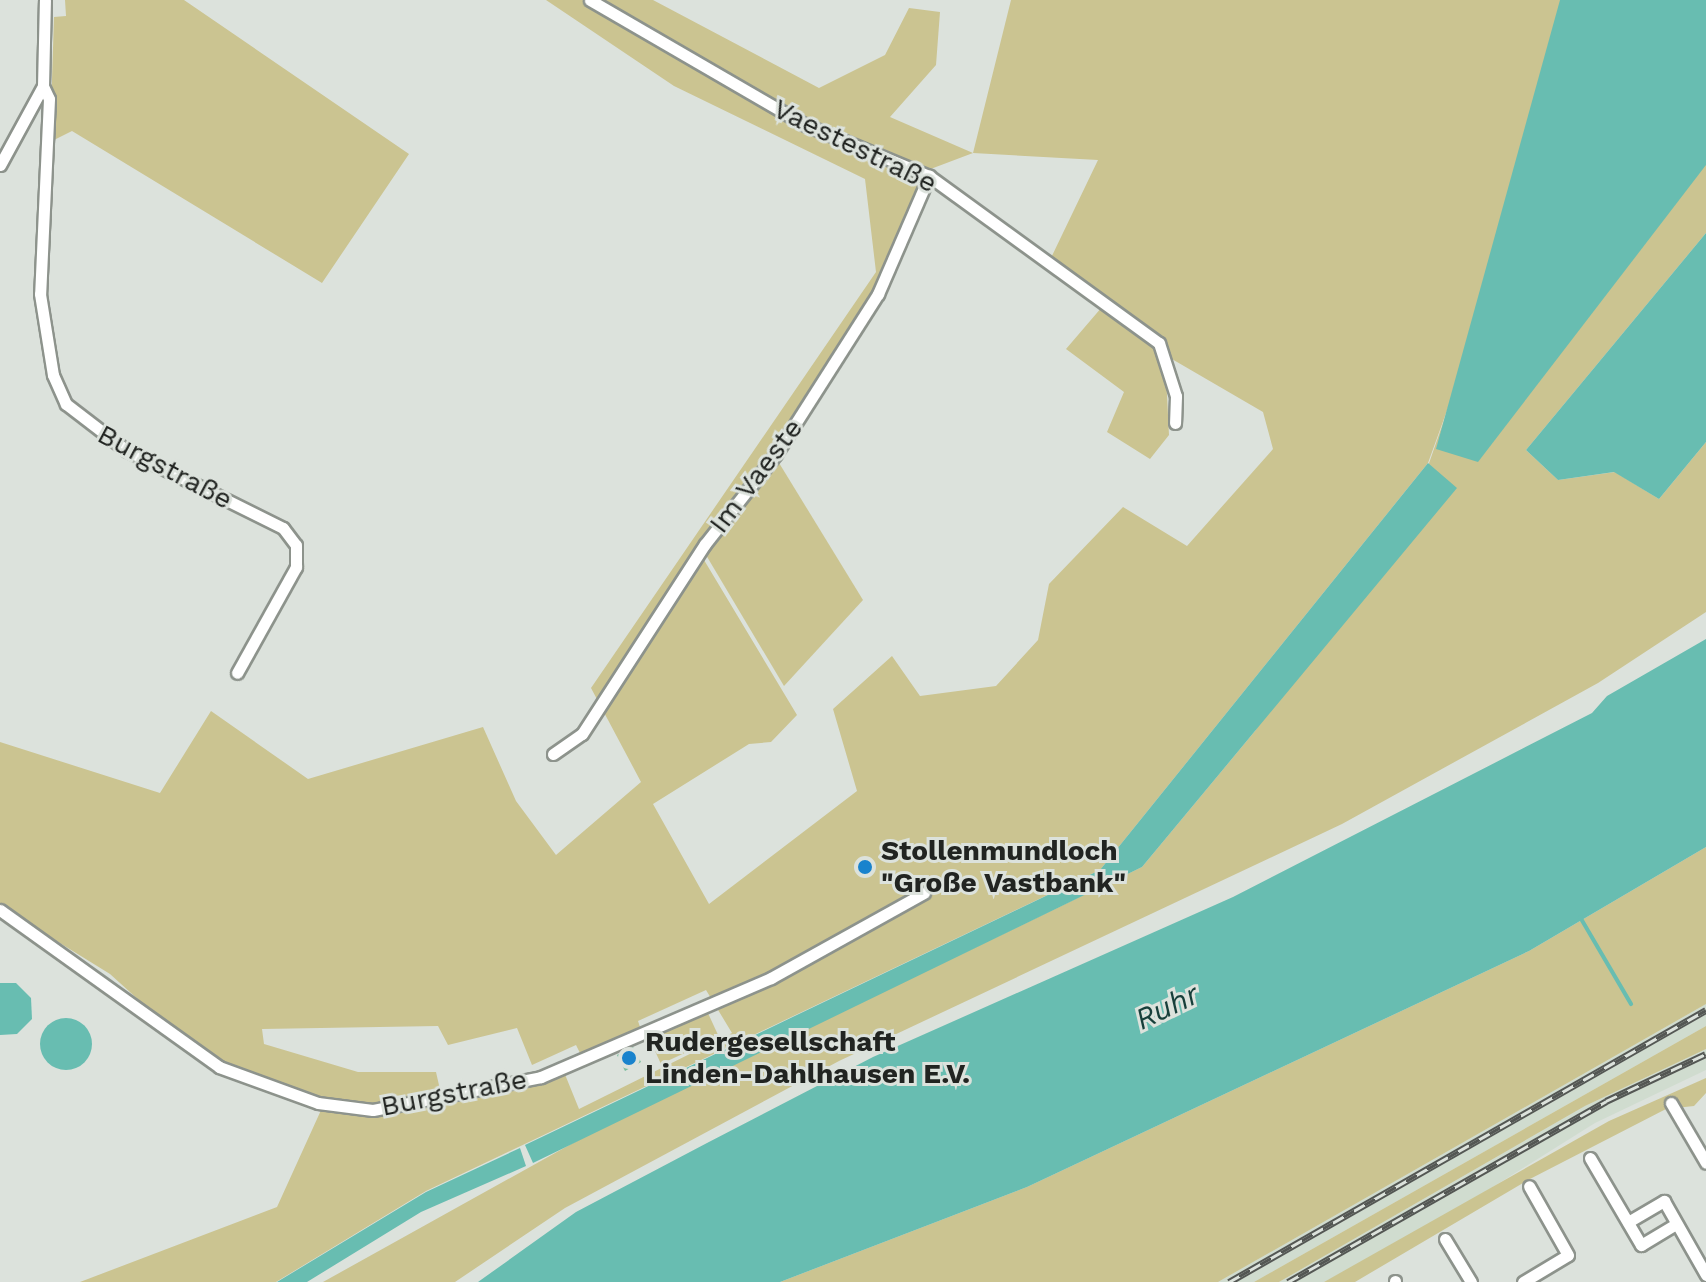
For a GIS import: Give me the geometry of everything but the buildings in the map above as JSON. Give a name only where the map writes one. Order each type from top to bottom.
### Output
[{"type":"street","name":"Burgstraße","points":[[45,0],[43,86],[49,99],[40,294],[53,375],[66,404],[126,450],[283,528],[296,545],[296,567],[237,673]]},
{"type":"street","name":"Vaestestraße","points":[[590,0],[806,125],[929,176],[1159,343],[1173,382],[1175,423]]},
{"type":"street","name":"Burgstraße","points":[[0,165],[43,86]]},
{"type":"street","name":"Im Vaeste","points":[[553,754],[582,734],[705,544],[776,454],[878,294],[929,176]]},
{"type":"street","name":"Burgstraße","points":[[0,910],[219,1067],[318,1103],[373,1110],[541,1077],[771,978],[924,893]]},
{"type":"street","points":[[1671,1103],[1706,1163]]},
{"type":"street","points":[[1590,1158],[1641,1245],[1676,1224]]},
{"type":"street","points":[[1523,1282],[1568,1255],[1529,1186]]},
{"type":"street","points":[[1628,1222],[1664,1201],[1706,1275]]},
{"type":"street","points":[[1445,1239],[1471,1282]]},
{"type":"shaded area","points":[[65,0],[184,0],[409,154],[322,283],[72,131],[50,142],[54,17],[66,16]]},
{"type":"shaded area","points":[[546,0],[653,0],[819,88],[885,55],[909,8],[940,12],[936,65],[890,117],[973,153],[1011,0],[1706,0],[1706,233],[1526,450],[1558,480],[1615,472],[1659,499],[1706,442],[1706,612],[1598,683],[1342,824],[839,1061],[565,1208],[455,1282],[323,1282],[600,1128],[1142,867],[1255,731],[1427,469],[1458,380],[1428,463],[1100,870],[426,1191],[276,1282],[80,1282],[277,1207],[322,1108],[237,1073],[173,1031],[110,974],[0,906],[0,742],[160,793],[211,711],[308,779],[483,727],[516,801],[556,855],[641,782],[591,688],[876,272],[865,179],[674,86]],"holes":[[[973,153],[1098,160],[1050,260],[1108,300],[1066,349],[1124,392],[1107,432],[1150,459],[1169,435],[1165,355],[1263,412],[1273,449],[1187,546],[1123,507],[1049,584],[1038,640],[996,686],[920,696],[892,656],[833,709],[857,791],[709,904],[653,804],[749,744],[771,742],[797,715],[701,555],[887,273],[928,170]],[[706,990],[732,1033],[579,1109],[564,1072],[441,1094],[436,1072],[358,1072],[264,1044],[262,1029],[438,1026],[448,1045],[517,1028],[532,1065],[576,1045],[581,1055],[641,1030],[638,1021]]]},
{"type":"shaded area","points":[[776,458],[863,600],[784,686],[703,550]]},
{"type":"shaded area","points":[[1706,847],[1706,1004],[1218,1282],[780,1282],[1027,1187],[1529,951]]},
{"type":"shaded area","points":[[1706,1004],[1706,1026],[1254,1282],[1218,1282]]},
{"type":"shaded area","points":[[707,1011],[719,1037],[661,1064],[649,1038]]},
{"type":"shaded area","points":[[1706,1026],[1706,1049],[1585,1106],[1279,1282],[1254,1282]]},
{"type":"shaded area","points":[[1706,1049],[1706,1070],[1595,1123],[1411,1238],[1324,1282],[1279,1282],[1585,1106]]},
{"type":"shaded area","points":[[1706,1078],[1706,1093],[1694,1106],[1666,1109],[1528,1180],[1355,1282],[1324,1282],[1609,1121]]},
{"type":"water","points":[[1560,0],[1706,0],[1706,165],[1478,462],[1436,449]]},
{"type":"water","points":[[1706,233],[1706,442],[1659,499],[1614,472],[1558,480],[1526,450]]},
{"type":"water","points":[[1428,463],[1457,488],[1142,867],[533,1163],[525,1145],[1100,870]]},
{"type":"water","name":"Ruhr","points":[[1706,639],[1706,847],[1529,951],[1027,1187],[780,1282],[478,1282],[576,1212],[707,1143],[873,1057],[1233,897],[1592,713],[1607,696]]},
{"type":"water","points":[[0,983],[16,983],[31,998],[32,1019],[17,1034],[0,1035]]},
{"type":"water","points":[[66,1018],[85,1025],[92,1044],[85,1063],[66,1070],[47,1063],[40,1044],[47,1025]]},
{"type":"water","points":[[520,1148],[526,1166],[421,1212],[307,1282],[277,1282],[426,1192]]},
{"type":"waterway","points":[[1580,917],[1631,1004]]},
{"type":"railway","points":[[1229,1282],[1706,1010]]},
{"type":"railway","points":[[1288,1282],[1606,1101],[1706,1054]]},
{"type":"place","name":"Stollenmundloch \"Große Vastbank\"","points":[[865,867]]},
{"type":"place","name":"Rudergesellschaft Linden-Dahlhausen E.V.","points":[[629,1058]]}]
